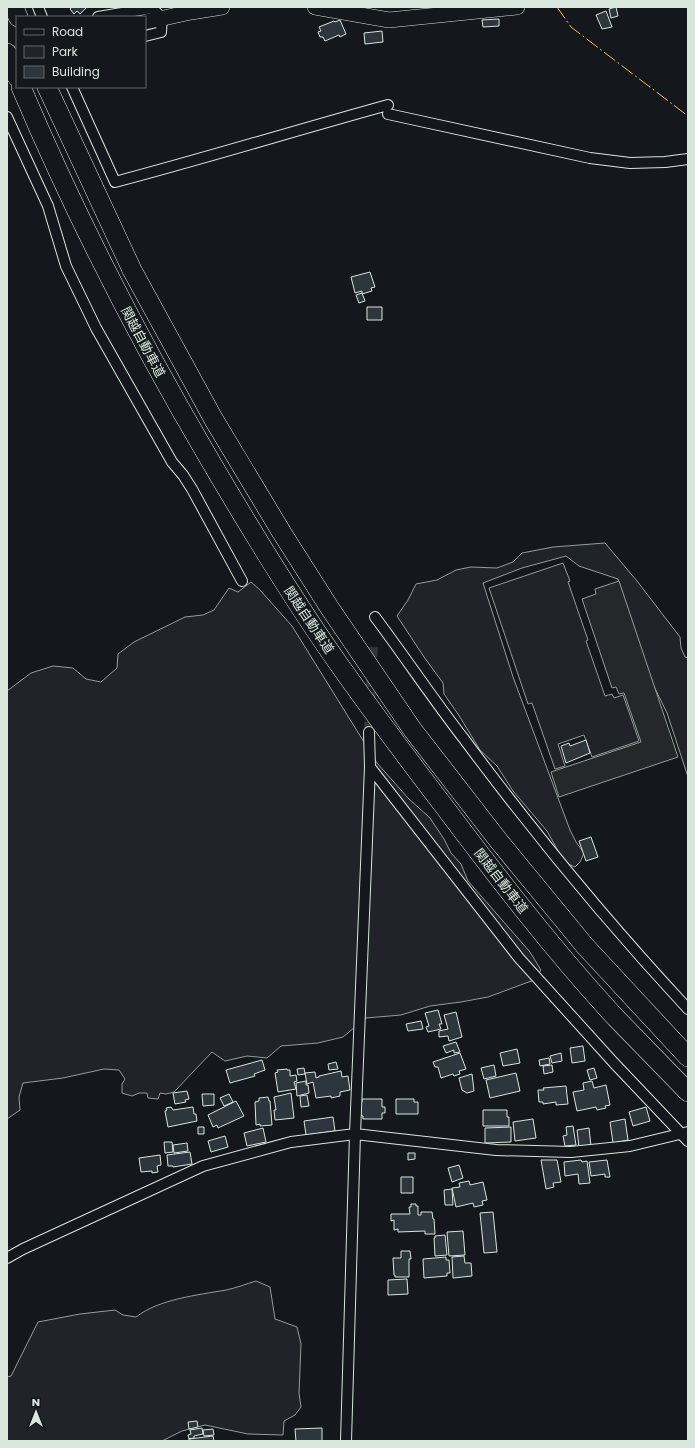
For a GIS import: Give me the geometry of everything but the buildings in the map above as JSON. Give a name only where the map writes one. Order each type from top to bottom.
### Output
[{"type":"highway","points":[[7,53],[16,75]]},
{"type":"highway","name":"関越自動車道","points":[[21,88],[67,192],[137,333],[179,409],[233,501],[294,598],[337,662],[405,756],[531,919],[615,1016],[688,1092]]},
{"type":"highway","name":"関越自動車道","points":[[47,88],[132,270],[214,420],[282,532],[330,607],[412,729],[498,840],[585,946],[688,1057]]},
{"type":"street","points":[[146,22],[222,7]]},
{"type":"street","points":[[315,7],[389,20],[517,7]]},
{"type":"street","points":[[102,16],[128,9],[152,8],[162,18],[161,32],[146,36]]},
{"type":"street","points":[[72,88],[114,182],[317,125],[388,110],[590,158],[630,163],[665,162],[688,159]]},
{"type":"street","points":[[7,117],[48,206],[66,266],[96,328],[172,462],[192,489],[242,581]]},
{"type":"street","points":[[374,617],[463,738],[557,859],[602,913],[688,1009]]},
{"type":"street","points":[[346,1441],[355,1134],[370,766],[369,732]]},
{"type":"street","points":[[370,766],[524,964],[614,1063],[684,1133],[688,1141]]},
{"type":"street","points":[[7,1258],[30,1245],[203,1166],[291,1142],[355,1134],[496,1150],[571,1152],[630,1146],[684,1133]]},
{"type":"green space","points":[[605,543],[637,581],[680,637],[681,648],[685,657],[688,658],[688,777],[667,713],[646,670],[618,579],[579,566],[566,556],[522,568],[483,583],[513,677],[570,830],[584,853],[580,862],[575,867],[566,863],[547,831],[513,791],[497,766],[480,750],[444,694],[443,683],[397,616],[408,600],[416,584],[437,580],[456,570],[471,567],[497,568],[513,562],[522,553],[553,547]]},
{"type":"green space","points":[[563,563],[588,640],[586,641],[605,696],[612,694],[614,698],[623,695],[639,741],[592,757],[584,735],[558,744],[565,766],[555,769],[532,703],[528,704],[489,588]]},
{"type":"green space","points":[[251,582],[292,626],[377,763],[408,798],[430,818],[444,839],[451,853],[461,864],[468,881],[530,952],[541,970],[534,980],[488,997],[430,1006],[401,1015],[366,1018],[343,1037],[318,1043],[281,1046],[267,1058],[247,1056],[225,1061],[212,1052],[174,1092],[166,1094],[160,1093],[158,1099],[148,1098],[147,1093],[139,1093],[132,1096],[122,1093],[122,1084],[125,1079],[119,1070],[104,1069],[63,1078],[23,1083],[19,1097],[20,1110],[7,1119],[7,691],[31,673],[53,666],[73,668],[86,679],[101,682],[117,668],[118,654],[134,642],[185,617],[203,615],[214,610],[229,588],[238,592]]},
{"type":"green space","points":[[256,1281],[270,1287],[275,1319],[297,1327],[301,1344],[299,1393],[301,1407],[295,1415],[284,1421],[283,1435],[248,1434],[205,1425],[182,1431],[162,1441],[7,1441],[7,1377],[11,1376],[38,1322],[80,1314],[115,1310],[123,1315],[136,1317],[145,1311],[167,1302],[230,1289]]},
{"type":"shaded area","points":[[619,581],[678,757],[559,797],[551,772],[641,742],[624,693],[619,694],[616,687],[612,688],[582,599],[596,594],[595,589]]},
{"type":"tunnel","points":[[369,732],[373,642]]},
{"type":"power","points":[[557,7],[571,27],[688,116]]}]
